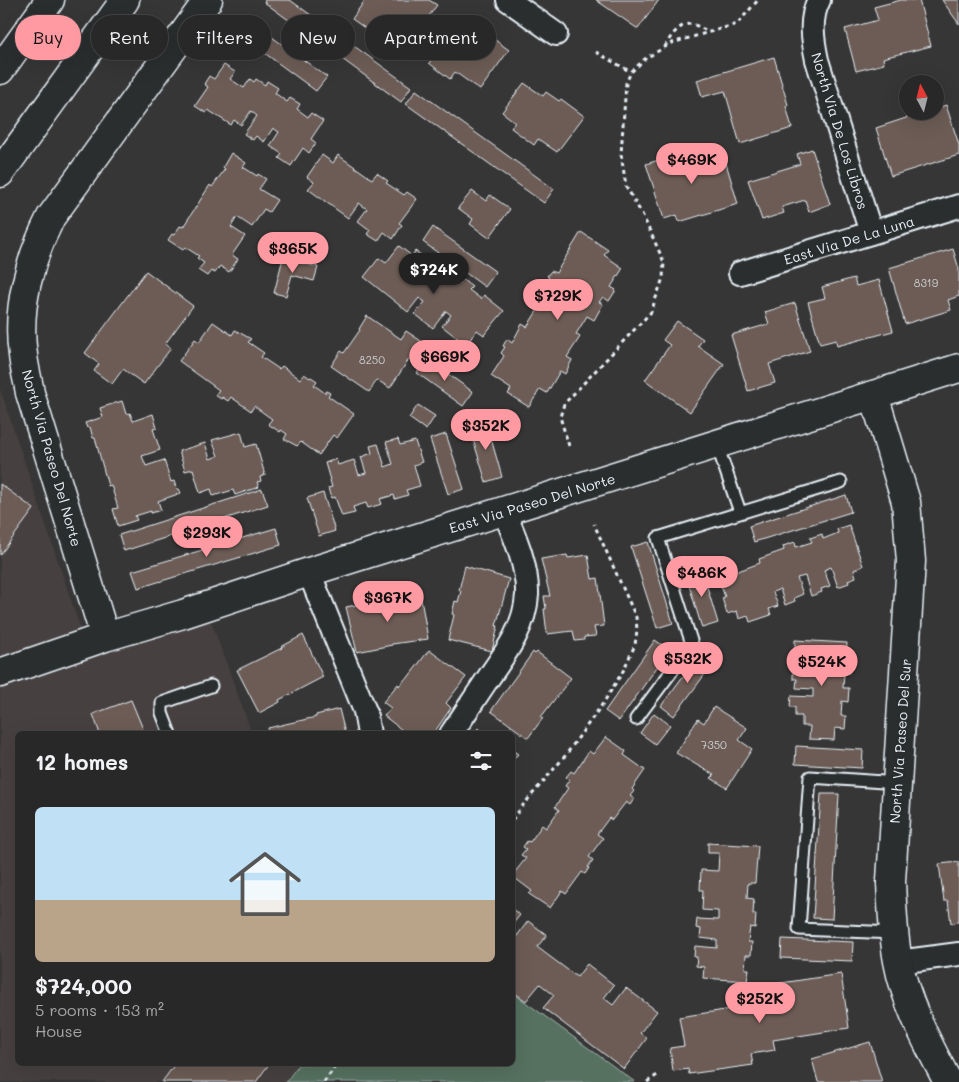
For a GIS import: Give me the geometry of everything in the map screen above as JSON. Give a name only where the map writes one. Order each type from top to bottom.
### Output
[{"type":"street","points":[[0,70],[50,0]]},
{"type":"street","points":[[0,173],[125,0]]},
{"type":"street","name":"North Via Paseo Del Norte","points":[[105,637],[30,392],[22,353],[24,303],[32,259],[51,217],[208,0]]},
{"type":"street","points":[[508,0],[556,34]]},
{"type":"street","name":"North Via De Los Libros","points":[[819,0],[815,8],[812,38],[817,60],[871,233]]},
{"type":"street","name":"East Via De La Luna","points":[[740,273],[959,206]]},
{"type":"street","name":"East Via Paseo Del Norte","points":[[105,637],[959,368]]},
{"type":"street","name":"North Via Paseo Del Sur","points":[[874,395],[906,502],[911,561],[891,881],[894,933],[898,962],[908,996],[948,1082]]},
{"type":"street","points":[[453,731],[514,640],[523,619],[527,594],[524,568],[504,511]]},
{"type":"street","points":[[309,572],[365,711],[368,731]]},
{"type":"street","points":[[0,673],[105,637]]},
{"type":"street","points":[[898,962],[959,954]]},
{"type":"lane","points":[[717,445],[740,512]]},
{"type":"lane","points":[[636,719],[692,644],[658,538],[841,482]]},
{"type":"lane","points":[[169,731],[162,713],[162,703],[211,686]]},
{"type":"lane","points":[[894,933],[799,929],[810,777],[898,783]]},
{"type":"path","points":[[569,446],[560,417],[564,404],[652,312],[663,278],[664,262],[643,216],[626,186],[621,154],[626,83],[631,72],[646,58],[672,43],[737,24],[758,0]]},
{"type":"path","points":[[664,48],[668,39],[684,26],[694,25],[710,33]]},
{"type":"path","points":[[596,52],[631,72]]},
{"type":"path","points":[[515,816],[565,756],[604,702],[623,671],[635,645],[636,617],[594,524]]},
{"type":"path","points":[[324,1082],[336,1066]]},
{"type":"path","points":[[648,1082],[659,1074]]},
{"type":"shaded area","points":[[0,389],[90,657],[211,621],[251,731],[15,731],[15,1066],[298,1066],[286,1082],[0,1082]]},
{"type":"green space","points":[[515,994],[635,1082],[286,1082],[298,1066],[515,1066]]},
{"type":"building","points":[[265,0],[290,0],[311,15],[282,15],[264,2]]},
{"type":"building","points":[[365,0],[429,0],[437,5],[430,15],[365,15],[365,28],[355,21],[355,15]]},
{"type":"building","points":[[596,0],[659,0],[638,29]]},
{"type":"building","points":[[901,0],[919,0],[931,46],[883,58],[884,64],[856,71],[845,29],[878,20],[874,7]]},
{"type":"building","points":[[942,0],[959,0],[959,24]]},
{"type":"building","points":[[271,36],[281,44],[281,60],[304,60],[327,77],[316,91],[271,58]]},
{"type":"building","points":[[496,41],[509,50],[480,90],[455,72],[450,79],[429,63],[431,60],[496,60]]},
{"type":"building","points":[[355,47],[365,54],[365,60],[373,60],[411,87],[401,102],[343,60],[355,60]]},
{"type":"building","points":[[774,57],[788,105],[786,106],[792,128],[740,144],[725,91],[702,97],[697,80]]},
{"type":"building","points":[[224,65],[235,72],[230,79],[244,88],[250,79],[254,82],[256,79],[265,85],[267,81],[278,88],[275,93],[287,102],[290,98],[300,104],[297,109],[308,117],[311,113],[323,121],[311,139],[316,143],[309,153],[303,148],[291,166],[279,158],[282,154],[270,146],[279,132],[273,128],[264,142],[256,136],[253,140],[244,134],[257,116],[251,111],[241,125],[234,120],[231,125],[208,110],[206,113],[195,106],[208,87],[204,84],[209,76],[214,79]]},
{"type":"building","points":[[524,83],[543,96],[546,92],[559,101],[561,99],[584,116],[557,152],[538,139],[534,145],[511,128],[515,122],[502,112]]},
{"type":"building","points":[[416,90],[554,189],[544,203],[406,104]]},
{"type":"building","points":[[946,105],[959,145],[959,155],[891,176],[876,128],[900,120],[944,120],[944,106]]},
{"type":"building","points":[[694,149],[697,161],[723,153],[738,204],[679,222],[677,215],[664,219],[646,164]]},
{"type":"building","points":[[812,149],[830,204],[809,212],[805,200],[782,207],[784,213],[762,220],[748,180],[800,164],[797,154]]},
{"type":"building","points":[[231,153],[246,163],[243,167],[257,176],[258,174],[266,179],[259,189],[277,200],[269,212],[264,209],[252,227],[237,217],[231,227],[245,236],[232,255],[238,259],[229,272],[220,266],[215,273],[211,271],[207,276],[198,270],[204,263],[197,258],[199,256],[185,247],[183,250],[168,240],[180,226],[183,227],[210,185],[212,187],[225,169],[223,167]]},
{"type":"building","points":[[322,155],[333,163],[338,155],[372,179],[377,173],[388,181],[386,183],[404,195],[407,192],[417,199],[399,223],[402,225],[393,239],[384,232],[378,241],[367,234],[370,230],[358,221],[367,209],[359,203],[348,218],[308,189],[314,182],[307,177]]},
{"type":"building","points":[[472,191],[486,201],[490,195],[510,209],[489,238],[470,224],[473,219],[458,208]]},
{"type":"building","points":[[433,227],[496,272],[485,287],[423,242]]},
{"type":"building","points":[[581,232],[608,250],[604,255],[623,268],[611,287],[616,290],[609,301],[603,297],[599,302],[603,304],[594,320],[587,316],[576,334],[580,337],[567,357],[572,360],[565,374],[560,371],[547,393],[540,389],[529,407],[508,394],[511,389],[491,376],[504,356],[501,353],[507,339],[512,343],[522,324],[527,327],[539,308],[536,306],[548,287],[544,284],[549,277],[547,276],[551,271],[556,273]]},
{"type":"building","points":[[399,246],[412,256],[415,251],[424,257],[421,260],[435,270],[438,266],[460,283],[462,279],[472,287],[469,290],[481,299],[484,295],[504,311],[484,335],[477,330],[466,345],[442,326],[451,315],[446,311],[433,328],[415,314],[425,302],[419,298],[408,312],[364,277],[379,258],[386,263]]},
{"type":"building","points":[[953,249],[959,269],[959,296],[948,300],[951,310],[905,324],[889,268]]},
{"type":"building","points":[[283,258],[318,267],[314,281],[292,275],[286,296],[274,293]]},
{"type":"building","points":[[146,271],[193,306],[165,344],[171,348],[144,384],[123,369],[112,384],[94,371],[99,364],[85,353]]},
{"type":"building","points":[[854,278],[856,286],[879,280],[893,331],[837,346],[836,340],[820,344],[808,302],[825,298],[822,287]]},
{"type":"building","points":[[795,303],[810,351],[769,364],[775,383],[748,391],[731,335],[769,324],[765,312]]},
{"type":"building","points":[[367,316],[401,339],[406,331],[421,341],[390,388],[377,380],[369,392],[331,366],[341,351],[344,353]]},
{"type":"building","points":[[677,321],[703,339],[698,346],[724,364],[690,412],[645,380],[670,345],[663,340]]},
{"type":"building","points":[[213,322],[232,335],[235,330],[251,339],[248,342],[264,353],[261,357],[279,369],[282,366],[300,379],[304,374],[311,377],[317,381],[314,385],[325,393],[326,391],[330,393],[328,396],[354,414],[337,438],[333,435],[319,455],[301,442],[297,446],[284,439],[287,434],[268,424],[272,419],[254,406],[251,411],[231,397],[228,401],[215,395],[219,390],[179,361],[195,339],[199,342]]},
{"type":"building","points":[[427,359],[473,392],[463,406],[417,373]]},
{"type":"building","points":[[122,401],[126,414],[130,413],[133,421],[153,414],[157,428],[153,429],[160,450],[142,456],[146,466],[164,460],[171,482],[174,481],[181,493],[158,501],[161,510],[135,516],[137,520],[118,526],[113,509],[118,508],[111,485],[108,486],[95,438],[93,438],[90,427],[87,428],[85,423],[103,417],[100,408]]},
{"type":"building","points":[[418,405],[435,416],[426,430],[409,418]]},
{"type":"building","points":[[486,421],[502,477],[486,482],[469,426]]},
{"type":"building","points":[[241,432],[245,447],[256,444],[265,475],[260,477],[261,481],[257,482],[259,487],[235,495],[233,490],[213,496],[211,489],[200,493],[193,469],[185,471],[179,451],[205,443],[210,459],[218,456],[212,440]]},
{"type":"building","points":[[446,434],[464,489],[448,494],[430,439]]},
{"type":"building","points":[[398,439],[400,445],[415,441],[422,462],[414,465],[420,486],[406,490],[408,495],[395,499],[394,495],[380,499],[382,504],[368,508],[366,503],[353,507],[355,513],[342,516],[335,497],[331,498],[328,488],[332,487],[325,463],[336,459],[338,465],[354,460],[359,475],[366,473],[361,457],[372,453],[370,446],[378,444],[385,467],[393,464],[386,442]]},
{"type":"building","points":[[0,484],[34,509],[0,555]]},
{"type":"building","points":[[262,489],[268,505],[124,551],[119,535]]},
{"type":"building","points":[[323,493],[335,531],[319,536],[307,498]]},
{"type":"building","points":[[846,495],[851,512],[754,542],[749,526]]},
{"type":"building","points":[[849,525],[863,566],[854,570],[856,577],[848,580],[849,583],[838,587],[831,567],[824,570],[830,586],[821,589],[822,592],[811,596],[805,576],[797,578],[803,594],[794,598],[795,601],[785,605],[780,589],[773,592],[778,606],[769,609],[771,615],[750,622],[748,616],[739,619],[737,611],[727,614],[722,598],[725,597],[716,572],[728,568],[730,574],[760,563],[759,559],[784,550],[783,546],[795,542],[796,547],[812,542],[810,538],[822,534],[823,539],[838,533],[837,529]]},
{"type":"building","points":[[276,528],[281,545],[138,588],[132,571]]},
{"type":"building","points":[[648,542],[673,623],[657,628],[631,547]]},
{"type":"building","points":[[567,555],[568,558],[588,555],[592,579],[598,578],[604,626],[594,627],[596,636],[584,637],[584,640],[575,641],[573,631],[547,634],[544,596],[550,596],[541,559]]},
{"type":"building","points":[[465,566],[509,579],[496,626],[498,626],[492,651],[448,640],[454,615],[452,614],[455,601],[458,602],[461,591],[459,590]]},
{"type":"building","points":[[701,567],[718,623],[702,628],[685,572]]},
{"type":"building","points":[[420,593],[428,639],[392,644],[357,652],[346,607],[371,602],[371,604],[383,602]]},
{"type":"building","points":[[303,635],[323,677],[279,700],[280,702],[259,713],[237,670],[282,648]]},
{"type":"building","points":[[655,640],[669,650],[619,721],[605,711]]},
{"type":"building","points":[[795,640],[847,643],[846,660],[850,660],[849,673],[844,673],[843,688],[849,688],[848,702],[842,701],[841,716],[846,716],[845,729],[835,728],[834,740],[809,739],[810,726],[802,726],[802,716],[795,716],[795,707],[790,707],[791,696],[813,697],[813,689],[796,688],[797,679],[793,679],[793,668],[815,669],[815,661],[798,661],[798,651],[795,651]]},
{"type":"building","points":[[429,650],[466,677],[446,703],[451,708],[435,731],[402,731],[384,716],[391,708],[383,702],[398,684],[399,686],[407,679]]},
{"type":"building","points":[[533,652],[535,654],[537,652],[571,678],[541,717],[543,718],[528,738],[491,711]]},
{"type":"building","points":[[701,652],[714,662],[674,716],[661,706]]},
{"type":"building","points":[[131,700],[144,731],[99,731],[93,714]]},
{"type":"building","points":[[714,707],[747,728],[739,740],[752,749],[727,788],[711,778],[714,775],[676,753],[698,719],[704,723]]},
{"type":"building","points":[[339,709],[344,731],[268,731],[268,728],[316,717],[316,715]]},
{"type":"building","points":[[654,713],[670,725],[655,744],[640,733]]},
{"type":"building","points":[[606,737],[626,751],[624,755],[645,770],[632,789],[634,791],[630,796],[634,799],[630,805],[626,802],[612,820],[609,818],[597,834],[603,838],[589,857],[593,860],[585,874],[582,872],[566,894],[562,891],[550,908],[529,894],[532,891],[515,878],[515,872],[526,858],[521,855],[526,849],[523,847],[527,841],[530,842],[542,825],[546,828],[559,810],[555,807],[568,788],[565,786],[569,780],[566,777],[571,771],[574,773],[589,751],[593,754]]},
{"type":"building","points":[[796,746],[863,750],[862,768],[795,764]]},
{"type":"building","points":[[821,794],[839,794],[832,919],[813,918]]},
{"type":"building","points":[[708,843],[758,846],[755,883],[748,883],[747,898],[754,899],[753,914],[756,914],[755,928],[750,927],[748,942],[752,942],[751,955],[746,955],[745,969],[749,969],[747,981],[703,978],[704,967],[696,966],[697,957],[694,957],[695,946],[717,948],[717,940],[700,938],[701,929],[696,928],[697,919],[718,920],[718,911],[702,910],[701,870],[718,871],[719,853],[708,853]]},
{"type":"building","points":[[959,862],[959,922],[951,923],[948,901],[944,901],[939,864]]},
{"type":"building","points":[[515,911],[520,915],[515,921]]},
{"type":"building","points":[[528,921],[547,935],[537,947],[577,977],[587,964],[614,985],[604,998],[613,1005],[626,988],[657,1011],[640,1033],[647,1038],[624,1069],[543,1008],[554,995],[540,984],[526,1001],[515,993],[515,934],[517,936]]},
{"type":"building","points":[[782,939],[853,942],[852,961],[781,958]]},
{"type":"building","points":[[841,974],[849,1028],[773,1040],[775,1050],[751,1054],[753,1065],[689,1074],[688,1069],[673,1071],[670,1048],[684,1046],[679,1017],[758,1005],[755,987]]},
{"type":"building","points":[[870,1042],[882,1082],[818,1082],[812,1059]]},
{"type":"building","points":[[174,1066],[268,1066],[256,1082],[162,1082]]}]
